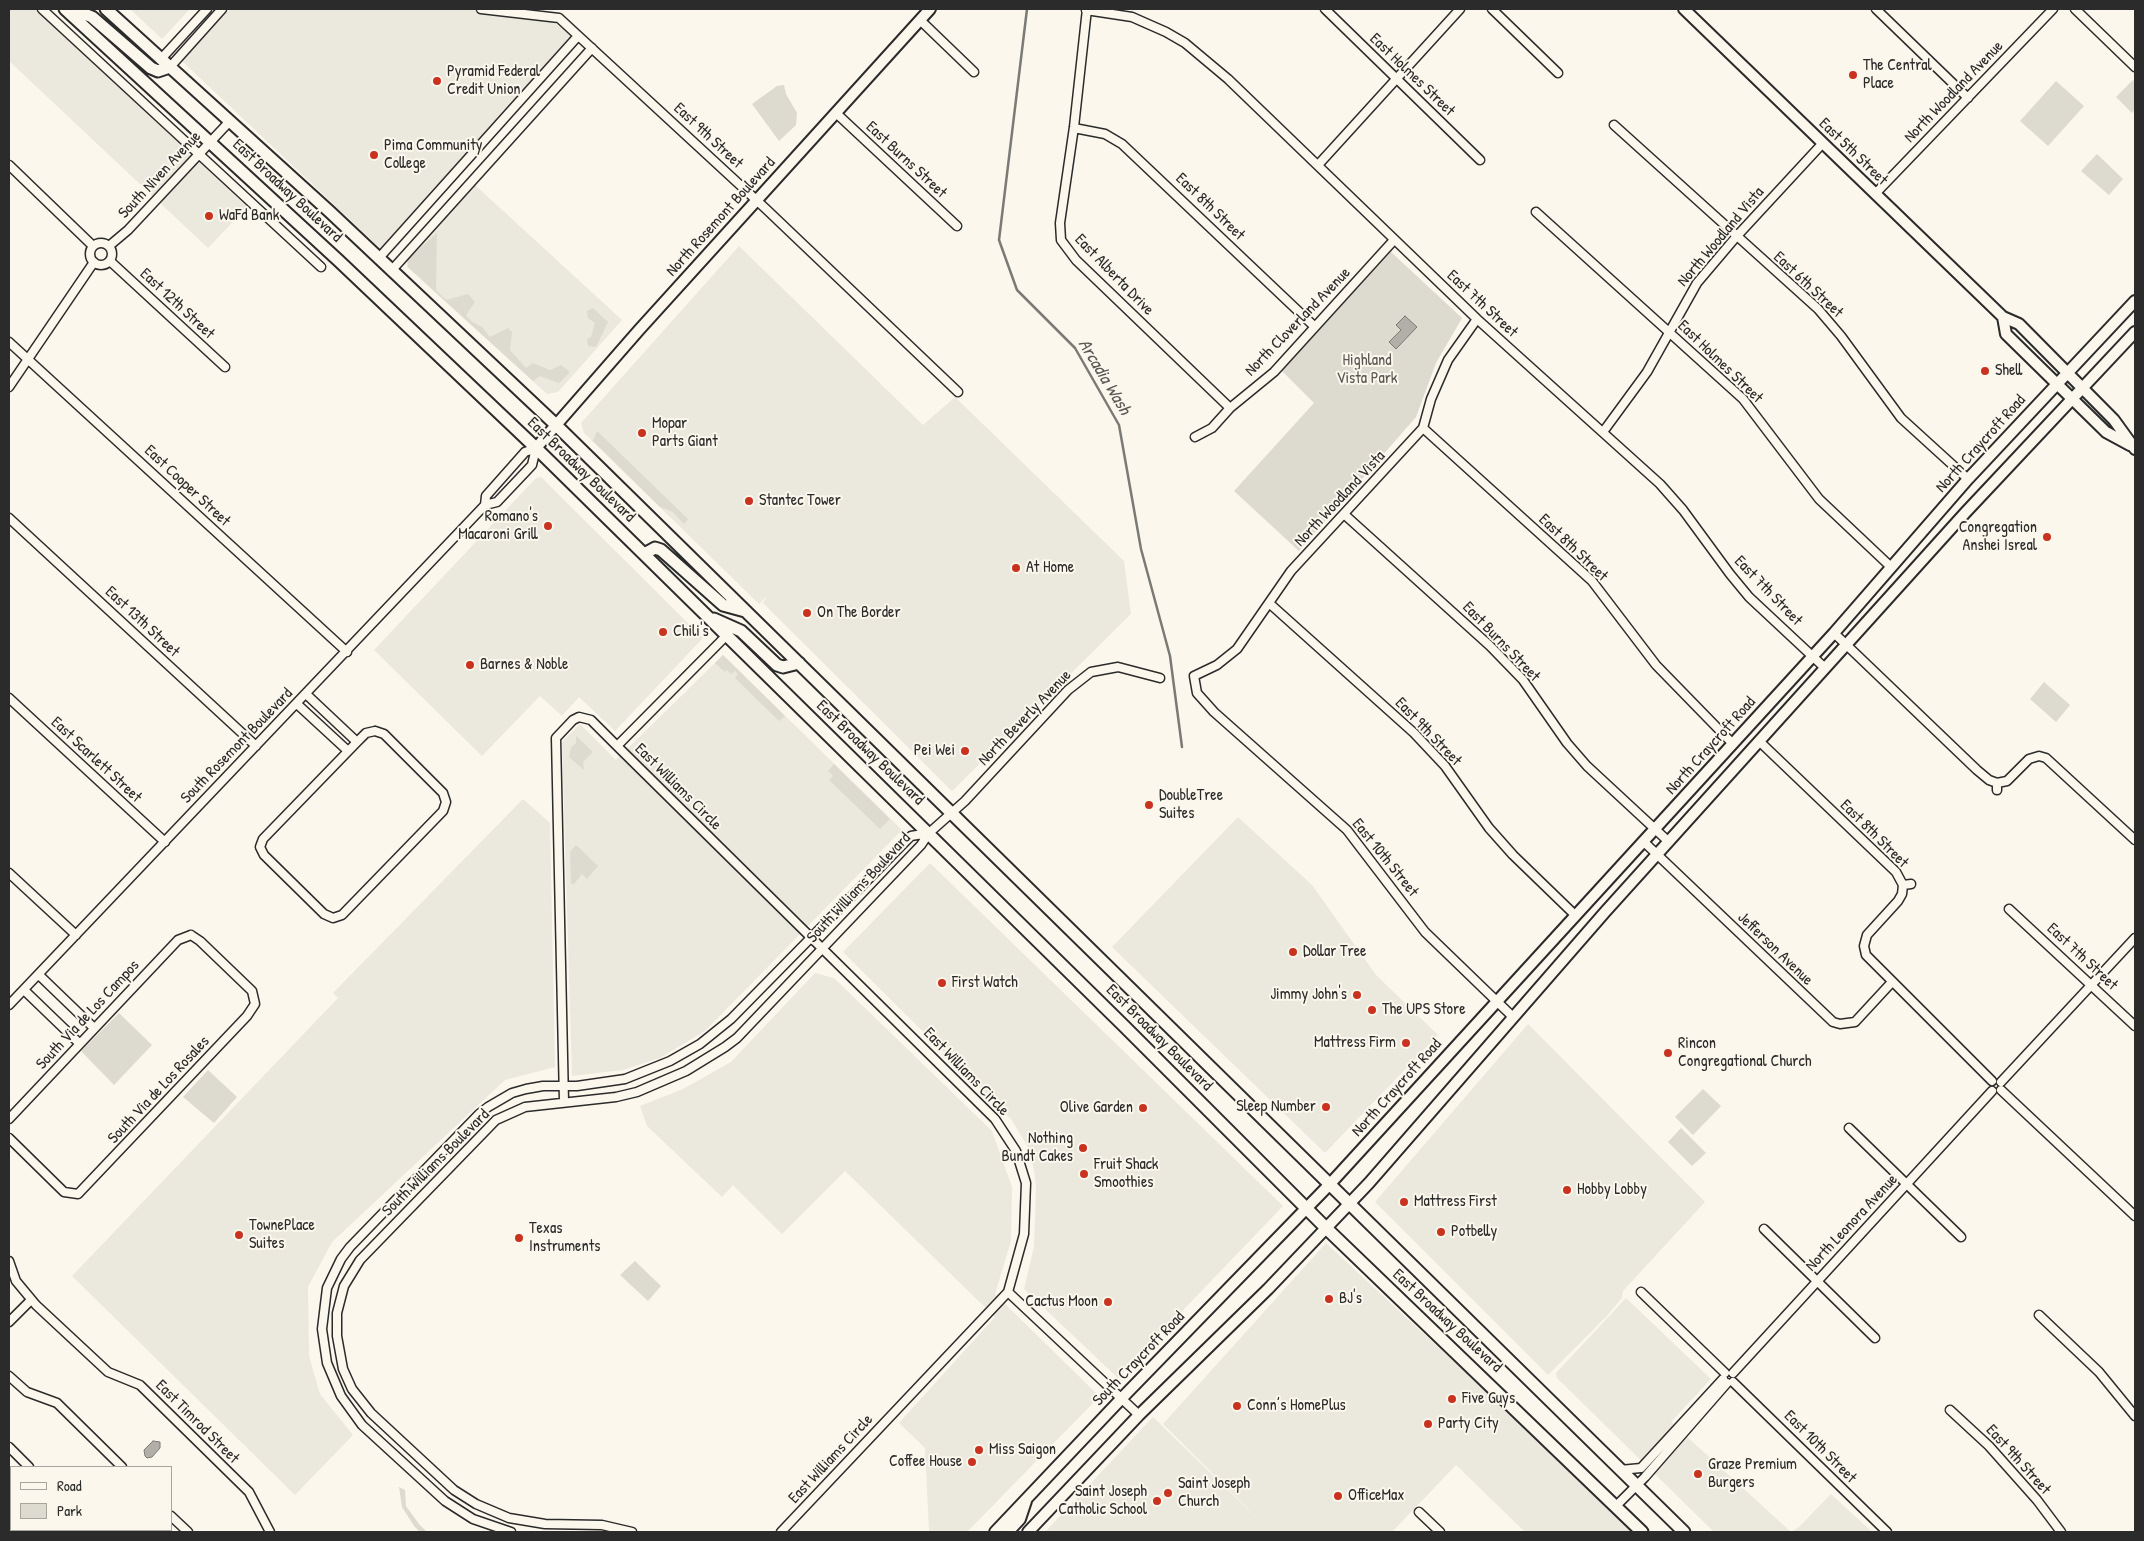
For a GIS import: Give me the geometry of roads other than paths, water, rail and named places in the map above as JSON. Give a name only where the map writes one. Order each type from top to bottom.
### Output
[{"type":"main road","name":"East Broadway Boulevard","points":[[65,9],[210,142],[536,448],[1326,1228],[1642,1532]]},
{"type":"main road","points":[[72,9],[92,17],[152,68],[158,71],[165,63]]},
{"type":"main road","name":"East Broadway Boulevard","points":[[106,9],[230,121],[555,424],[1684,1532]]},
{"type":"main road","name":"North Rosemont Boulevard","points":[[536,448],[555,424],[930,9]]},
{"type":"main road","name":"East 5th Street","points":[[1684,9],[2003,317],[2019,324],[2114,420],[2134,448]]},
{"type":"main road","name":"North Craycroft Road","points":[[1307,1208],[1834,633],[1968,479],[2135,301]]},
{"type":"main road","name":"East 5th Street","points":[[2003,317],[2006,334],[2106,432],[2134,448]]},
{"type":"main road","name":"North Craycroft Road","points":[[1326,1228],[1419,1127],[1656,855],[1965,513],[2135,332]]},
{"type":"main road","points":[[644,554],[655,548],[661,550],[722,605],[747,612]]},
{"type":"main road","points":[[707,616],[741,631],[777,665],[783,667],[799,663]]},
{"type":"main road","name":"South Craycroft Road","points":[[995,1532],[1307,1208]]},
{"type":"main road","points":[[1028,1532],[1139,1415],[1268,1289],[1326,1228]]},
{"type":"main road","points":[[1008,1532],[1020,1519],[1028,1497]]},
{"type":"street","name":"East Broadway Boulevard","points":[[42,9],[321,267]]},
{"type":"street","points":[[165,63],[207,9]]},
{"type":"street","points":[[165,63],[222,9]]},
{"type":"street","name":"East 9th Street","points":[[482,9],[558,18],[758,201],[958,392]]},
{"type":"street","name":"East Holmes Street","points":[[1325,9],[1480,160]]},
{"type":"street","points":[[1318,165],[1460,9]]},
{"type":"street","points":[[1492,9],[1558,73]]},
{"type":"street","points":[[1876,9],[1968,98]]},
{"type":"street","name":"North Woodland Avenue","points":[[1875,194],[2053,9]]},
{"type":"street","points":[[2075,9],[2135,67]]},
{"type":"street","name":"East Alberta Drive","points":[[1087,10],[1074,128],[1060,223],[1061,240],[1076,260],[1230,408]]},
{"type":"street","name":"East 7th Street","points":[[1087,10],[1142,20],[1185,43],[1228,79],[1477,319],[1660,484],[1683,510],[1749,597],[1825,668]]},
{"type":"street","points":[[920,20],[974,72]]},
{"type":"street","points":[[378,258],[578,36]]},
{"type":"street","points":[[391,271],[592,48]]},
{"type":"street","name":"East Burns Street","points":[[836,113],[957,226]]},
{"type":"street","name":"South Niven Avenue","points":[[109,246],[128,230],[230,121]]},
{"type":"street","name":"East 6th Street","points":[[1614,125],[1818,309],[1841,336],[1901,418],[1968,479]]},
{"type":"street","name":"East 8th Street","points":[[1074,128],[1105,134],[1122,144],[1315,327]]},
{"type":"street","name":"North Woodland Vista","points":[[1603,432],[1647,372],[1697,284],[1736,237],[1822,144]]},
{"type":"street","points":[[9,165],[93,246]]},
{"type":"street","name":"East Holmes Street","points":[[1536,212],[1743,399],[1819,499],[1891,567]]},
{"type":"street","name":"North Cloverland Avenue","points":[[1195,437],[1212,428],[1230,408],[1274,372],[1394,240]]},
{"type":"street","points":[[103,243],[109,246],[112,253],[110,261],[102,265],[94,262],[90,254],[93,246],[103,243]]},
{"type":"street","name":"East 12th Street","points":[[110,261],[225,367]]},
{"type":"street","points":[[9,387],[94,262]]},
{"type":"street","name":"North Woodland Vista","points":[[1194,676],[1217,665],[1237,649],[1279,586],[1346,515],[1423,428],[1431,399],[1448,360],[1477,319]]},
{"type":"street","name":"East Cooper Street","points":[[9,342],[347,652]]},
{"type":"street","name":"East 8th Street","points":[[1423,428],[1592,581],[1656,665],[1733,744]]},
{"type":"street","name":"South Rosemont Boulevard","points":[[485,505],[486,496],[523,454],[536,448]]},
{"type":"street","name":"South Rosemont Boulevard","points":[[9,1005],[485,505],[497,502],[532,465],[536,448]]},
{"type":"street","name":"East Burns Street","points":[[1346,515],[1490,646],[1523,680],[1567,743],[1587,766],[1669,842]]},
{"type":"street","name":"East 13th Street","points":[[9,518],[256,746]]},
{"type":"street","name":"East 9th Street","points":[[1269,603],[1414,733],[1445,766],[1489,828],[1575,915]]},
{"type":"street","points":[[1834,633],[1977,770],[1997,786],[2007,781],[2029,759],[2039,756],[2053,762],[2135,840]]},
{"type":"street","name":"East Williams Circle","points":[[617,746],[727,635]]},
{"type":"street","name":"North Beverly Avenue","points":[[928,833],[952,812],[1068,690],[1091,672],[1118,667],[1160,678]]},
{"type":"street","name":"East 10th Street","points":[[1194,676],[1197,693],[1214,712],[1347,830],[1425,932],[1513,1017]]},
{"type":"street","points":[[306,694],[356,742]]},
{"type":"street","name":"East Scarlett Street","points":[[9,698],[165,842]]},
{"type":"street","points":[[297,704],[348,751]]},
{"type":"street","name":"East Williams Circle","points":[[564,1102],[556,738],[573,720],[579,717],[591,720],[995,1119],[1016,1150],[1026,1183],[1024,1234],[1008,1292],[781,1532]]},
{"type":"street","points":[[375,731],[384,734],[443,793],[446,802],[443,811],[342,915],[333,918],[324,914],[264,855],[260,847],[263,839],[356,742],[366,733],[375,731]]},
{"type":"street","name":"East 8th Street","points":[[1759,741],[1907,884],[1898,901],[1870,931],[1865,942],[1866,956],[1892,982]]},
{"type":"street","name":"South Williams Boulevard","points":[[510,1532],[473,1519],[444,1501],[357,1419],[341,1396],[327,1363],[323,1336],[323,1312],[328,1288],[334,1272],[350,1247],[479,1114],[512,1093],[542,1086],[601,1084],[625,1079],[646,1072],[686,1053],[718,1031],[911,836],[928,833]]},
{"type":"street","name":"South Williams Boulevard","points":[[632,1532],[602,1525],[545,1524],[509,1518],[464,1497],[371,1413],[352,1389],[342,1369],[338,1353],[337,1313],[340,1296],[350,1274],[360,1260],[496,1120],[525,1107],[637,1092],[688,1070],[737,1038],[921,845],[928,833]]},
{"type":"street","name":"Jefferson Avenue","points":[[1644,842],[1833,1022],[1840,1024],[1855,1022],[1892,982]]},
{"type":"street","points":[[9,873],[76,935]]},
{"type":"street","name":"East 7th Street","points":[[2009,909],[2135,1026]]},
{"type":"street","name":"South Via de Los Campos","points":[[9,1119],[178,940],[191,932],[250,988],[255,1000]]},
{"type":"street","points":[[1992,1081],[1990,1086],[1992,1091],[1997,1092],[2135,938]]},
{"type":"street","points":[[39,974],[94,1028]]},
{"type":"street","points":[[1892,982],[1992,1081],[1996,1080],[2135,1216]]},
{"type":"street","points":[[24,990],[79,1043]]},
{"type":"street","points":[[255,1000],[265,1001]]},
{"type":"street","name":"South Via de Los Rosales","points":[[9,1138],[64,1192],[74,1197],[83,1190],[247,1016],[254,1008],[255,1000]]},
{"type":"street","name":"North Leonora Avenue","points":[[1616,1506],[1665,1455],[1695,1415],[1728,1378],[1992,1091]]},
{"type":"street","points":[[1850,1128],[1906,1185],[1962,1237]]},
{"type":"street","points":[[1764,1229],[1875,1338]]},
{"type":"street","name":"East Timrod Street","points":[[9,1261],[16,1281],[31,1300],[108,1372],[140,1385],[249,1492],[266,1528],[270,1532]]},
{"type":"street","points":[[1008,1292],[1139,1415]]},
{"type":"street","name":"East 10th Street","points":[[1641,1292],[1887,1532]]},
{"type":"street","points":[[9,1322],[31,1300]]},
{"type":"street","points":[[2039,1315],[2098,1372],[2135,1416]]},
{"type":"street","points":[[9,1376],[27,1392],[56,1403],[121,1466]]},
{"type":"street","name":"East 9th Street","points":[[1950,1410],[1989,1446],[2037,1500],[2061,1532]]},
{"type":"street","name":"North Leonora Avenue","points":[[1620,1470],[1640,1468],[1695,1415]]},
{"type":"street","points":[[9,1447],[28,1466]]},
{"type":"street","points":[[1658,1449],[1665,1455]]},
{"type":"street","points":[[1419,1512],[1440,1532]]},
{"type":"street","points":[[172,1517],[188,1532]]},
{"type":"waterway","name":"Arcadia Wash","points":[[1027,9],[999,240],[1017,290],[1075,348],[1119,425],[1141,549],[1170,656],[1182,747]]},
{"type":"place","name":"The Central Place","points":[[1853,75]]},
{"type":"place","name":"Pyramid Federal Credit Union","points":[[437,81]]},
{"type":"place","name":"Pima Community College","points":[[374,155]]},
{"type":"place","name":"WaFd Bank","points":[[209,216]]},
{"type":"place","name":"Shell","points":[[1985,371]]},
{"type":"place","name":"Mopar Parts Giant","points":[[642,433]]},
{"type":"place","name":"Stantec Tower","points":[[749,501]]},
{"type":"place","name":"Romano's Macaroni Grill","points":[[548,526]]},
{"type":"place","name":"Congregation Anshei Isreal","points":[[2047,537]]},
{"type":"place","name":"At Home","points":[[1016,568]]},
{"type":"place","name":"On The Border","points":[[807,613]]},
{"type":"place","name":"Chili's","points":[[663,632]]},
{"type":"place","name":"Barnes & Noble","points":[[470,665]]},
{"type":"place","name":"Pei Wei","points":[[965,751]]},
{"type":"place","name":"DoubleTree Suites","points":[[1149,805]]},
{"type":"place","name":"Dollar Tree","points":[[1293,952]]},
{"type":"place","name":"First Watch","points":[[942,983]]},
{"type":"place","name":"Jimmy John's","points":[[1357,995]]},
{"type":"place","name":"The UPS Store","points":[[1372,1010]]},
{"type":"place","name":"Mattress Firm","points":[[1406,1043]]},
{"type":"place","name":"Rincon Congregational Church","points":[[1668,1053]]},
{"type":"place","name":"Sleep Number","points":[[1326,1107]]},
{"type":"place","name":"Olive Garden","points":[[1143,1108]]},
{"type":"place","name":"Nothing Bundt Cakes","points":[[1083,1148]]},
{"type":"place","name":"Fruit Shack Smoothies","points":[[1084,1174]]},
{"type":"place","name":"Hobby Lobby","points":[[1567,1190]]},
{"type":"place","name":"Mattress First","points":[[1404,1202]]},
{"type":"place","name":"Potbelly","points":[[1441,1232]]},
{"type":"place","name":"TownePlace Suites","points":[[239,1235]]},
{"type":"place","name":"Texas Instruments","points":[[519,1238]]},
{"type":"place","name":"BJ's","points":[[1329,1299]]},
{"type":"place","name":"Cactus Moon","points":[[1108,1302]]},
{"type":"place","name":"Five Guys","points":[[1452,1399]]},
{"type":"place","name":"Conn’s HomePlus","points":[[1237,1406]]},
{"type":"place","name":"Party City","points":[[1428,1424]]},
{"type":"place","name":"Miss Saigon","points":[[979,1450]]},
{"type":"place","name":"Coffee House","points":[[972,1462]]},
{"type":"place","name":"Graze Premium Burgers","points":[[1698,1474]]},
{"type":"place","name":"Saint Joseph Church","points":[[1168,1493]]},
{"type":"place","name":"OfficeMax","points":[[1338,1496]]},
{"type":"place","name":"Saint Joseph Catholic School","points":[[1157,1501]]},
{"type":"park label","name":"Highland Vista Park","points":[[1367,370]]}]
